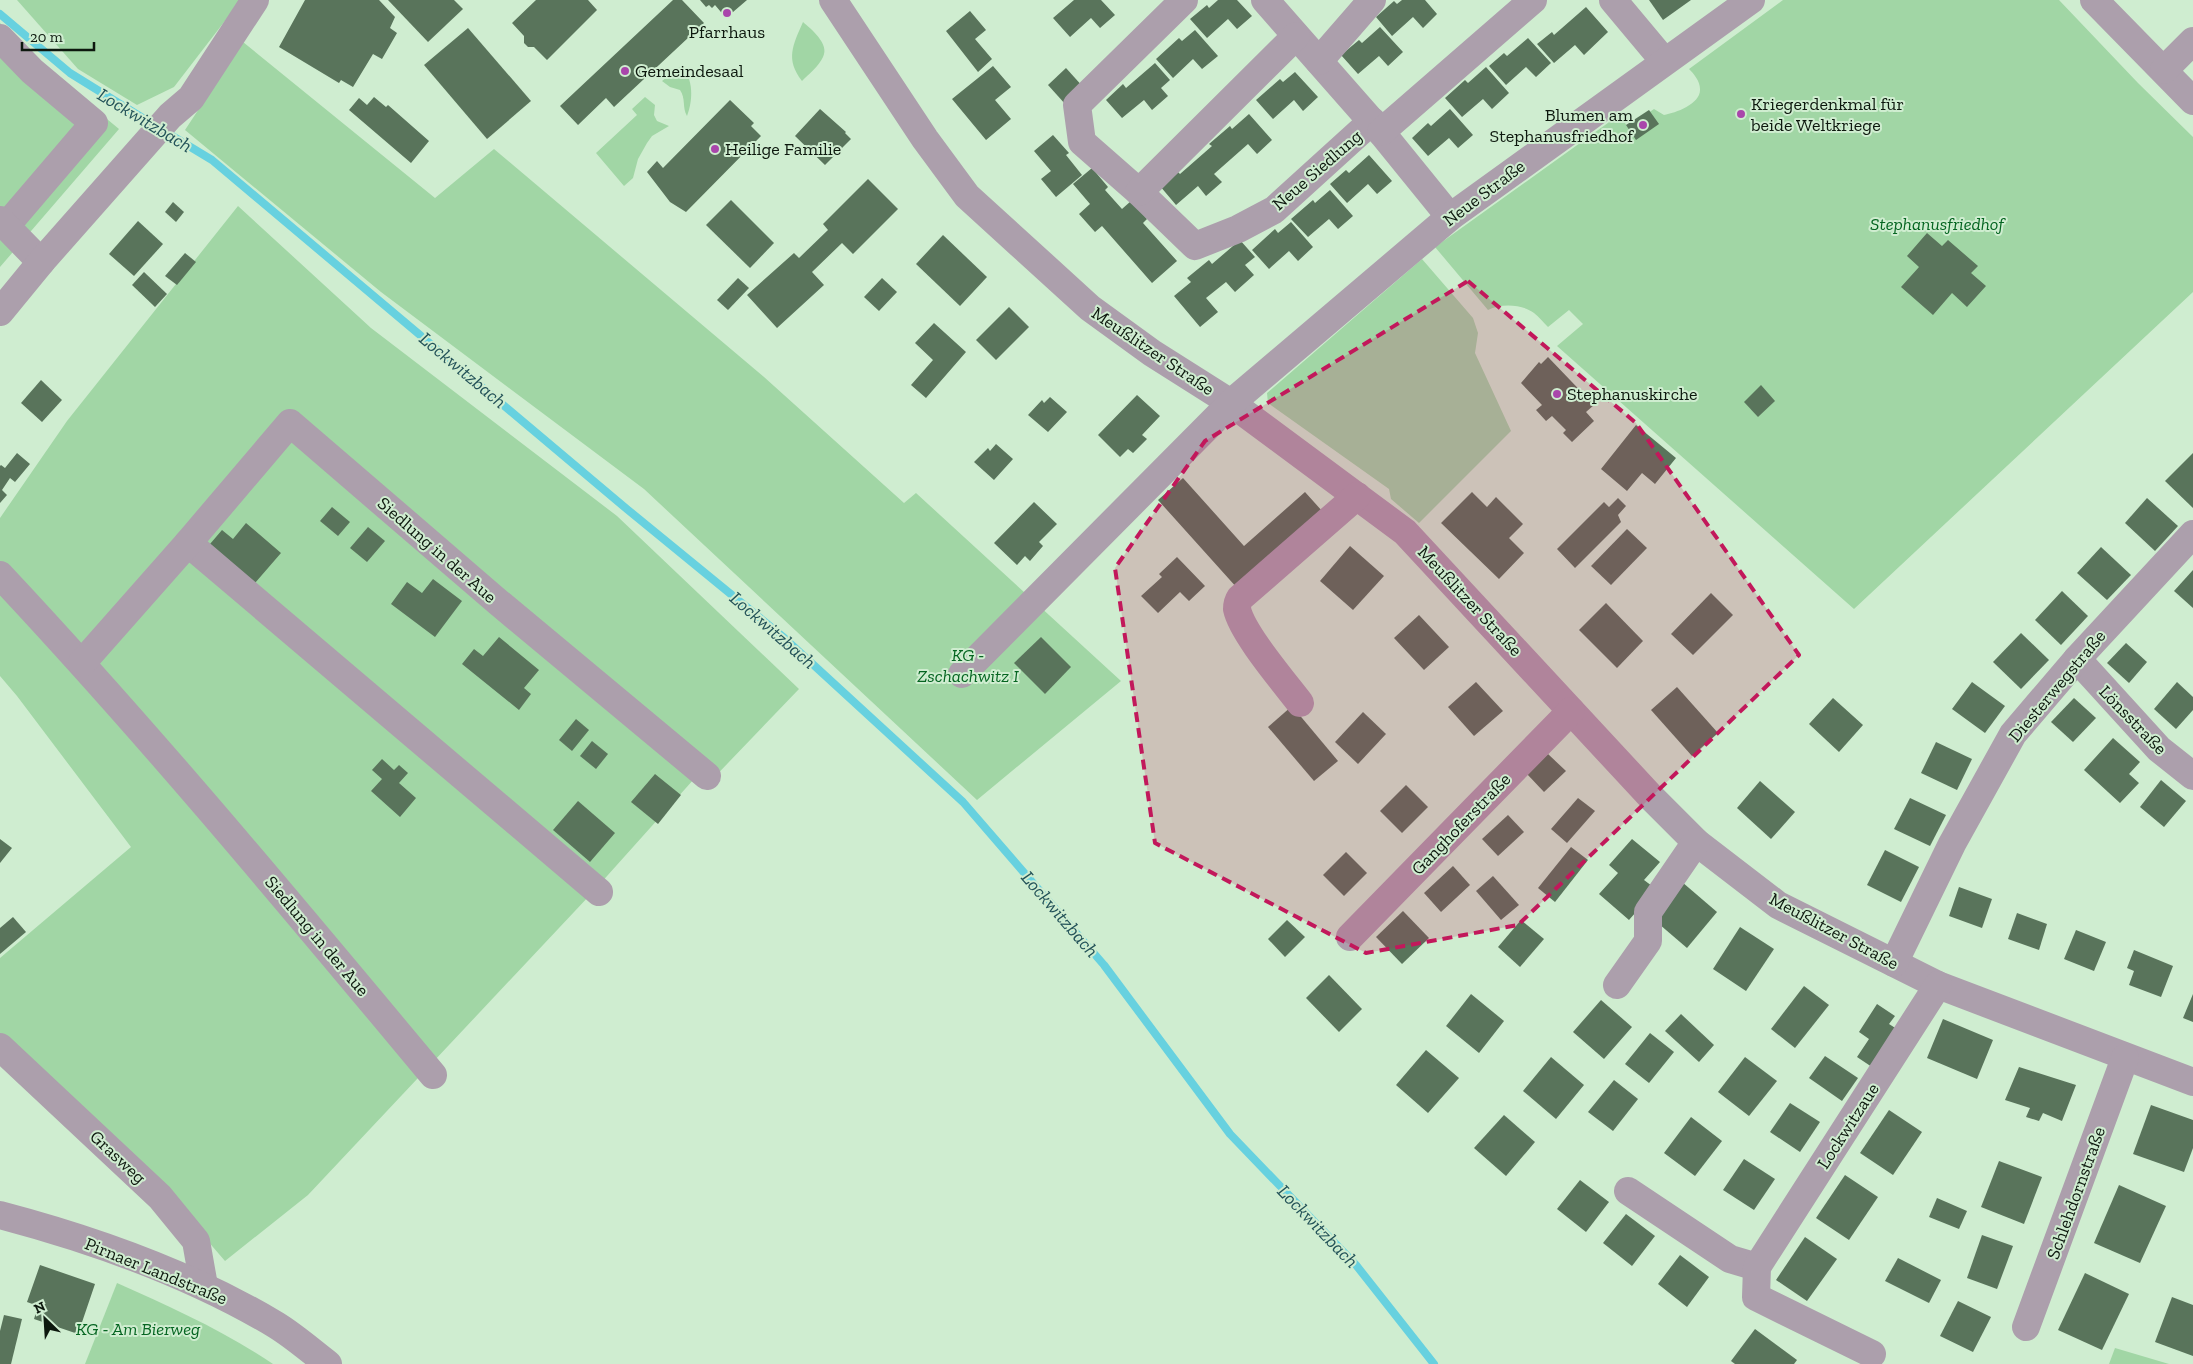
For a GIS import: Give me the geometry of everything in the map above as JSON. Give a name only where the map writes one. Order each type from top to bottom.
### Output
[{"type":"street","points":[[0,312],[41,262],[170,116],[191,98],[255,0]]},
{"type":"street","name":"Meußlitzer Straße","points":[[833,0],[930,147],[967,196],[1090,308],[1152,353],[1231,403],[1410,537],[1651,797],[1696,842],[1778,905],[1938,985],[2125,1058],[2193,1082]]},
{"type":"street","name":"Neue Siedlung","points":[[1184,0],[1076,105],[1082,142],[1139,192],[1195,246],[1274,210],[1533,0]]},
{"type":"street","name":"Neue Siedlung","points":[[1265,0],[1377,126],[1450,216]]},
{"type":"street","points":[[1319,60],[1372,0]]},
{"type":"street","points":[[1613,0],[1664,61]]},
{"type":"street","name":"Neue Straße","points":[[962,674],[1231,403],[1450,216],[1751,0]]},
{"type":"street","points":[[2094,0],[2193,101]]},
{"type":"street","points":[[1139,192],[1296,36]]},
{"type":"street","points":[[0,38],[32,72],[94,123],[3,223],[41,262]]},
{"type":"street","points":[[2164,70],[2193,41]]},
{"type":"street","name":"Siedlung in der Aue","points":[[82,662],[188,543],[290,423],[498,602],[707,776]]},
{"type":"street","points":[[1300,703],[1259,649],[1242,621],[1237,607],[1240,598],[1357,496]]},
{"type":"street","name":"Diesterwegstraße","points":[[1894,963],[1952,844],[2013,734],[2076,659],[2193,534]]},
{"type":"street","points":[[188,543],[599,892]]},
{"type":"street","name":"Siedlung in der Aue","points":[[0,575],[82,662],[250,856],[432,1074]]},
{"type":"street","name":"Lönsstraße","points":[[2076,659],[2159,749],[2193,776]]},
{"type":"street","name":"Ganghoferstraße","points":[[1350,937],[1572,711]]},
{"type":"street","points":[[1617,985],[1648,941],[1648,912],[1696,842]]},
{"type":"street","name":"Lockwitzaue","points":[[1757,1267],[1938,985]]},
{"type":"street","name":"Grasweg","points":[[0,1047],[160,1197],[196,1241],[204,1286]]},
{"type":"street","name":"Schlehdornstraße","points":[[2026,1328],[2125,1058]]},
{"type":"street","points":[[1628,1191],[1730,1259],[1757,1267],[1756,1298],[1872,1354]]},
{"type":"street","name":"Pirnaer Landstraße","points":[[0,1215],[101,1246],[204,1286],[277,1326],[328,1364]]},
{"type":"highlighted area","points":[[1468,281],[1636,423],[1799,655],[1518,925],[1366,953],[1155,843],[1115,568],[1205,441]]},
{"type":"green space","points":[[17,0],[241,0],[174,87],[137,105],[78,69]]},
{"type":"green space","name":"Stephanusfriedhof","points":[[1783,0],[2059,0],[2138,83],[2193,137],[2193,292],[1854,609],[1557,346],[1583,324],[1569,310],[1548,327],[1534,313],[1518,306],[1499,306],[1488,310],[1435,247],[1619,115],[1628,127],[1654,109],[1664,115],[1687,107],[1696,99],[1700,89],[1699,83],[1689,69]]},
{"type":"green space","points":[[803,22],[819,37],[824,47],[824,52],[819,64],[802,81],[794,66],[792,52]]},
{"type":"green space","points":[[0,23],[32,57],[119,129],[0,267]]},
{"type":"green space","name":"KG - Zschachwitz I","points":[[243,42],[435,198],[494,149],[764,377],[904,503],[916,493],[1121,681],[977,800],[644,489],[381,292],[185,130]]},
{"type":"green space","points":[[681,66],[688,77],[691,90],[687,116],[680,90],[670,87],[662,81]]},
{"type":"green space","points":[[645,97],[655,105],[654,115],[657,121],[669,126],[652,136],[638,159],[633,178],[624,186],[596,153],[637,115],[632,109]]},
{"type":"green space","points":[[238,206],[371,328],[617,516],[799,689],[705,787],[694,779],[590,895],[308,1195],[225,1261],[157,1182],[0,1035],[0,958],[131,847],[0,676],[0,518],[67,421]]},
{"type":"green space","points":[[1422,259],[1473,318],[1478,333],[1475,353],[1511,431],[1419,523],[1391,499],[1389,489],[1268,403],[1267,393]]},
{"type":"green space","name":"KG - Am Bierweg","points":[[117,1283],[216,1330],[273,1364],[85,1364]]},
{"type":"green space","points":[[2115,1348],[2169,1364],[2109,1364]]},
{"type":"building","points":[[305,0],[379,0],[395,17],[390,28],[397,33],[382,59],[373,54],[353,87],[341,80],[339,83],[279,47]]},
{"type":"building","points":[[388,0],[454,0],[463,9],[428,42]]},
{"type":"building","points":[[536,0],[588,0],[597,10],[547,60],[534,47],[528,47],[524,43],[524,36],[512,23]]},
{"type":"building","name":"Gemeindesaal","points":[[673,0],[682,0],[704,23],[614,107],[606,98],[578,125],[560,106]]},
{"type":"building","name":"Pfarrhaus","points":[[700,0],[747,0],[726,18],[715,5],[712,8],[709,5],[706,7]]},
{"type":"building","points":[[1074,0],[1101,0],[1115,15],[1100,28],[1091,18],[1070,37],[1053,18]]},
{"type":"building","points":[[1218,0],[1237,0],[1252,16],[1237,29],[1228,19],[1207,38],[1190,19],[1207,5],[1209,8]]},
{"type":"building","points":[[1402,0],[1425,0],[1437,14],[1423,28],[1413,17],[1392,36],[1376,17],[1394,1],[1397,4]]},
{"type":"building","points":[[1649,0],[1691,0],[1663,20]]},
{"type":"building","points":[[1586,7],[1608,32],[1584,55],[1575,45],[1554,63],[1537,44],[1552,32],[1554,35]]},
{"type":"building","points":[[970,11],[986,30],[975,39],[992,59],[978,72],[946,31]]},
{"type":"building","points":[[1380,27],[1403,52],[1388,66],[1379,56],[1358,74],[1341,55],[1359,40],[1362,43]]},
{"type":"building","points":[[468,28],[531,101],[487,139],[424,65]]},
{"type":"building","points":[[1195,30],[1218,56],[1202,69],[1193,59],[1173,78],[1156,59],[1179,38],[1182,41]]},
{"type":"building","points":[[1528,38],[1551,63],[1536,77],[1526,67],[1506,85],[1489,66],[1504,53],[1507,56]]},
{"type":"building","points":[[1155,63],[1170,80],[1161,88],[1168,96],[1152,110],[1144,100],[1122,118],[1106,100],[1123,84],[1126,88]]},
{"type":"building","points":[[993,66],[1011,87],[995,100],[1011,119],[986,140],[952,99]]},
{"type":"building","points":[[1486,67],[1509,93],[1492,109],[1483,99],[1462,117],[1445,98],[1465,80],[1468,83]]},
{"type":"building","points":[[1066,68],[1084,88],[1066,105],[1048,85]]},
{"type":"building","points":[[1295,72],[1318,97],[1303,111],[1294,100],[1273,119],[1256,100],[1280,79],[1283,82]]},
{"type":"building","points":[[374,97],[386,107],[388,105],[429,141],[411,163],[349,110],[359,98],[367,105]]},
{"type":"building","name":"Heilige Familie","points":[[730,100],[754,123],[751,126],[761,136],[686,212],[670,202],[647,172],[657,161],[663,168]]},
{"type":"building","points":[[820,109],[846,132],[851,139],[825,165],[795,136]]},
{"type":"building","points":[[1450,109],[1473,135],[1458,148],[1449,138],[1428,156],[1412,138],[1428,123],[1431,126]]},
{"type":"building","name":"Blumen am Stephanusfriedhof","points":[[1649,110],[1659,124],[1636,140],[1626,125]]},
{"type":"building","points":[[1249,114],[1272,140],[1257,154],[1248,144],[1214,174],[1222,182],[1206,196],[1198,186],[1176,205],[1160,186],[1177,171],[1180,174],[1212,146],[1209,144],[1230,126],[1232,129]]},
{"type":"building","points":[[1053,135],[1069,153],[1066,155],[1082,175],[1056,197],[1041,179],[1051,171],[1034,151]]},
{"type":"building","points":[[1369,155],[1392,181],[1377,194],[1368,184],[1347,203],[1330,184],[1346,170],[1349,173]]},
{"type":"building","points":[[1092,168],[1108,187],[1105,190],[1122,209],[1131,201],[1147,219],[1143,223],[1177,261],[1152,283],[1102,226],[1095,232],[1079,214],[1090,204],[1073,184]]},
{"type":"building","points":[[868,179],[898,209],[853,254],[842,243],[812,272],[824,285],[777,328],[747,295],[794,253],[799,258],[828,230],[823,224]]},
{"type":"building","points":[[1330,190],[1353,216],[1338,229],[1329,219],[1308,237],[1291,219],[1313,200],[1315,203]]},
{"type":"building","points":[[731,200],[774,243],[750,268],[706,225]]},
{"type":"building","points":[[173,202],[184,212],[176,222],[165,212]]},
{"type":"building","points":[[138,221],[163,244],[134,276],[109,254]]},
{"type":"building","points":[[1291,222],[1313,247],[1298,261],[1289,251],[1269,269],[1252,250],[1275,229],[1278,233]]},
{"type":"building","points":[[1927,233],[1942,246],[1948,240],[1978,266],[1971,273],[1986,286],[1967,307],[1952,293],[1933,315],[1901,287],[1919,267],[1907,256]]},
{"type":"building","points":[[943,235],[987,277],[960,306],[916,264]]},
{"type":"building","points":[[1240,240],[1255,257],[1245,265],[1254,275],[1235,292],[1226,282],[1206,298],[1218,312],[1200,327],[1174,296],[1191,282],[1187,278],[1209,260],[1212,264]]},
{"type":"building","points":[[185,253],[196,262],[177,285],[165,276]]},
{"type":"building","points":[[144,272],[167,294],[155,307],[132,285]]},
{"type":"building","points":[[738,278],[749,288],[728,310],[717,300]]},
{"type":"building","points":[[882,278],[897,292],[879,311],[864,297]]},
{"type":"building","points":[[1009,307],[1029,327],[996,360],[976,340]]},
{"type":"building","points":[[934,323],[966,352],[926,398],[911,385],[933,360],[915,343]]},
{"type":"building","name":"Stephanuskirche","points":[[1548,357],[1594,405],[1586,412],[1594,421],[1572,442],[1563,433],[1566,430],[1552,416],[1546,421],[1536,410],[1542,405],[1521,383],[1539,362],[1541,364]]},
{"type":"building","points":[[41,380],[62,400],[42,422],[21,403]]},
{"type":"building","points":[[1761,385],[1775,401],[1758,417],[1744,402]]},
{"type":"building","points":[[1137,395],[1160,416],[1142,435],[1147,439],[1133,453],[1128,449],[1120,457],[1098,435]]},
{"type":"building","points":[[1050,397],[1067,412],[1048,432],[1028,415],[1042,400],[1044,403]]},
{"type":"building","points":[[1636,425],[1676,458],[1655,484],[1642,473],[1627,491],[1601,469]]},
{"type":"building","points":[[996,444],[1013,459],[994,480],[974,462],[988,448],[990,451]]},
{"type":"building","points":[[17,453],[30,464],[15,482],[10,478],[2,490],[7,495],[0,503],[0,466],[5,468]]},
{"type":"building","points":[[2193,453],[2193,508],[2165,481]]},
{"type":"building","points":[[1183,478],[1244,546],[1305,492],[1323,512],[1238,589],[1158,500]]},
{"type":"building","points":[[1472,492],[1487,507],[1496,497],[1523,524],[1509,538],[1524,553],[1499,579],[1441,523]]},
{"type":"building","points":[[1618,498],[1626,506],[1618,515],[1621,522],[1575,568],[1557,549],[1604,502],[1609,507]]},
{"type":"building","points":[[2147,498],[2178,526],[2155,551],[2125,523]]},
{"type":"building","points":[[1034,502],[1057,524],[1039,542],[1043,546],[1030,561],[1025,556],[1017,565],[994,543]]},
{"type":"building","points":[[332,507],[350,522],[338,536],[320,521]]},
{"type":"building","points":[[246,523],[281,553],[255,583],[210,544],[222,530],[233,539]]},
{"type":"building","points":[[368,527],[385,541],[367,562],[350,548]]},
{"type":"building","points":[[1627,529],[1647,548],[1611,585],[1591,566]]},
{"type":"building","points":[[1350,546],[1384,576],[1353,610],[1320,581]]},
{"type":"building","points":[[2101,547],[2131,575],[2107,600],[2077,573]]},
{"type":"building","points":[[1177,557],[1205,586],[1189,601],[1180,592],[1158,613],[1141,596],[1162,577],[1159,574]]},
{"type":"building","points":[[2193,570],[2193,608],[2174,591]]},
{"type":"building","points":[[433,579],[462,601],[435,637],[391,604],[407,582],[422,593]]},
{"type":"building","points":[[2062,591],[2088,616],[2061,645],[2035,620]]},
{"type":"building","points":[[1711,593],[1733,615],[1693,655],[1671,634]]},
{"type":"building","points":[[1606,603],[1643,641],[1617,668],[1579,630]]},
{"type":"building","points":[[1419,615],[1449,647],[1424,670],[1394,638]]},
{"type":"building","points":[[2021,633],[2049,660],[2021,689],[1993,662]]},
{"type":"building","points":[[499,637],[539,670],[524,688],[531,694],[519,710],[462,664],[474,649],[483,656]]},
{"type":"building","points":[[1041,637],[1071,667],[1045,694],[1014,663]]},
{"type":"building","points":[[2126,643],[2147,662],[2129,683],[2107,663]]},
{"type":"building","points":[[1476,682],[1503,711],[1474,736],[1448,707]]},
{"type":"building","points":[[1972,682],[2005,706],[1985,733],[1952,709]]},
{"type":"building","points":[[2177,682],[2193,697],[2193,710],[2176,729],[2154,709]]},
{"type":"building","points":[[1677,687],[1718,733],[1692,756],[1651,710]]},
{"type":"building","points":[[1833,698],[1863,725],[1839,752],[1809,724]]},
{"type":"building","points":[[2074,698],[2096,718],[2073,742],[2051,722]]},
{"type":"building","points":[[1292,706],[1338,761],[1314,781],[1268,727]]},
{"type":"building","points":[[1363,712],[1386,734],[1358,764],[1335,742]]},
{"type":"building","points":[[576,719],[589,730],[572,751],[559,740]]},
{"type":"building","points":[[2113,738],[2140,762],[2129,774],[2139,783],[2120,803],[2084,770]]},
{"type":"building","points":[[592,741],[608,754],[596,769],[580,756]]},
{"type":"building","points":[[1936,742],[1972,759],[1957,790],[1921,773]]},
{"type":"building","points":[[1548,754],[1566,771],[1544,792],[1527,774]]},
{"type":"building","points":[[382,759],[394,770],[399,765],[408,773],[399,783],[416,798],[400,817],[371,791],[382,779],[372,770]]},
{"type":"building","points":[[655,774],[681,795],[658,824],[631,802]]},
{"type":"building","points":[[2161,780],[2186,801],[2164,827],[2140,807]]},
{"type":"building","points":[[1760,781],[1795,812],[1771,839],[1737,808]]},
{"type":"building","points":[[1406,785],[1428,807],[1402,833],[1380,811]]},
{"type":"building","points":[[1578,798],[1595,811],[1567,843],[1551,829]]},
{"type":"building","points":[[1910,798],[1946,815],[1930,846],[1894,829]]},
{"type":"building","points":[[578,801],[615,833],[590,862],[553,830]]},
{"type":"building","points":[[1508,815],[1524,832],[1498,856],[1482,839]]},
{"type":"building","points":[[0,839],[12,848],[0,863]]},
{"type":"building","points":[[1632,839],[1660,862],[1644,880],[1656,889],[1629,920],[1599,894],[1618,873],[1609,865]]},
{"type":"building","points":[[1571,847],[1588,860],[1555,902],[1538,888]]},
{"type":"building","points":[[1885,850],[1919,867],[1901,902],[1867,885]]},
{"type":"building","points":[[1346,852],[1367,873],[1344,896],[1323,875]]},
{"type":"building","points":[[1453,866],[1470,885],[1441,912],[1424,893]]},
{"type":"building","points":[[1493,876],[1519,905],[1501,920],[1476,891]]},
{"type":"building","points":[[1682,882],[1717,912],[1687,948],[1652,918]]},
{"type":"building","points":[[1959,887],[1992,899],[1982,928],[1949,916]]},
{"type":"building","points":[[1403,911],[1429,938],[1402,964],[1376,937]]},
{"type":"building","points":[[2017,913],[2047,924],[2039,950],[2008,939]]},
{"type":"building","points":[[13,917],[26,932],[0,954],[0,928]]},
{"type":"building","points":[[1287,920],[1305,937],[1285,957],[1268,939]]},
{"type":"building","points":[[1521,920],[1544,939],[1520,967],[1498,947]]},
{"type":"building","points":[[1740,927],[1774,949],[1746,991],[1713,969]]},
{"type":"building","points":[[2076,930],[2106,942],[2094,971],[2064,959]]},
{"type":"building","points":[[2134,950],[2173,966],[2161,997],[2129,985],[2134,971],[2127,968]]},
{"type":"building","points":[[1329,975],[1362,1009],[1339,1032],[1306,998]]},
{"type":"building","points":[[1804,986],[1829,1005],[1795,1048],[1771,1029]]},
{"type":"building","points":[[1471,994],[1504,1021],[1479,1053],[1446,1026]]},
{"type":"building","points":[[2193,994],[2193,1022],[2183,1018]]},
{"type":"building","points":[[1601,1000],[1632,1027],[1604,1059],[1573,1032]]},
{"type":"building","points":[[1877,1004],[1895,1016],[1889,1024],[1900,1031],[1875,1069],[1857,1057],[1869,1039],[1859,1032]]},
{"type":"building","points":[[1681,1014],[1714,1045],[1699,1062],[1665,1031]]},
{"type":"building","points":[[1943,1019],[1993,1040],[1977,1079],[1927,1058]]},
{"type":"building","points":[[1650,1033],[1674,1052],[1649,1083],[1625,1064]]},
{"type":"building","points":[[1426,1050],[1459,1078],[1428,1113],[1396,1085]]},
{"type":"building","points":[[1825,1056],[1858,1078],[1842,1101],[1809,1078]]},
{"type":"building","points":[[1551,1057],[1584,1085],[1556,1119],[1523,1091]]},
{"type":"building","points":[[1745,1057],[1777,1081],[1749,1116],[1718,1092]]},
{"type":"building","points":[[2019,1067],[2076,1085],[2062,1121],[2043,1113],[2039,1121],[2026,1117],[2030,1108],[2005,1100]]},
{"type":"building","points":[[1614,1080],[1638,1099],[1613,1131],[1588,1112]]},
{"type":"building","points":[[1790,1103],[1820,1122],[1800,1152],[1770,1132]]},
{"type":"building","points":[[2151,1105],[2193,1120],[2193,1148],[2184,1172],[2133,1154]]},
{"type":"building","points":[[1889,1110],[1922,1132],[1893,1175],[1860,1153]]},
{"type":"building","points":[[1504,1115],[1535,1142],[1506,1176],[1474,1148]]},
{"type":"building","points":[[1691,1117],[1722,1141],[1695,1176],[1664,1153]]},
{"type":"building","points":[[1744,1159],[1775,1179],[1754,1210],[1723,1190]]},
{"type":"building","points":[[1999,1161],[2042,1177],[2024,1224],[1981,1207]]},
{"type":"building","points":[[1845,1175],[1878,1197],[1849,1240],[1816,1218]]},
{"type":"building","points":[[1580,1180],[1609,1202],[1586,1232],[1557,1209]]},
{"type":"building","points":[[2119,1185],[2166,1206],[2140,1263],[2094,1243]]},
{"type":"building","points":[[1937,1198],[1967,1211],[1959,1229],[1929,1217]]},
{"type":"building","points":[[1626,1214],[1655,1236],[1632,1266],[1603,1243]]},
{"type":"building","points":[[1982,1235],[2013,1246],[1997,1289],[1967,1278]]},
{"type":"building","points":[[1805,1237],[1837,1259],[1807,1301],[1776,1280]]},
{"type":"building","points":[[1680,1255],[1709,1277],[1687,1307],[1658,1284]]},
{"type":"building","points":[[1898,1258],[1941,1280],[1929,1303],[1885,1281]]},
{"type":"building","points":[[40,1265],[95,1284],[78,1334],[34,1319],[38,1306],[27,1302]]},
{"type":"building","points":[[2085,1273],[2129,1294],[2102,1350],[2058,1330]]},
{"type":"building","points":[[2172,1297],[2193,1305],[2193,1356],[2155,1342]]},
{"type":"building","points":[[1958,1301],[1991,1317],[1973,1352],[1940,1336]]},
{"type":"building","points":[[4,1315],[22,1319],[11,1364],[0,1364],[0,1331]]},
{"type":"building","points":[[1755,1329],[1797,1360],[1794,1364],[1735,1364],[1731,1361]]},
{"type":"waterway","name":"Lockwitzbach","points":[[0,14],[70,73],[154,125]]},
{"type":"waterway","name":"Lockwitzbach","points":[[164,131],[212,160],[628,510],[782,636],[963,802],[1104,965],[1230,1134],[1356,1265],[1434,1364]]},
{"type":"place","name":"Pfarrhaus","points":[[727,13]]},
{"type":"place","name":"Gemeindesaal","points":[[625,71]]},
{"type":"place","name":"Kriegerdenkmal für beide Weltkriege","points":[[1741,114]]},
{"type":"place","name":"Blumen am Stephanusfriedhof","points":[[1643,125]]},
{"type":"place","name":"Heilige Familie","points":[[715,149]]},
{"type":"place","name":"Stephanuskirche","points":[[1557,394]]}]
